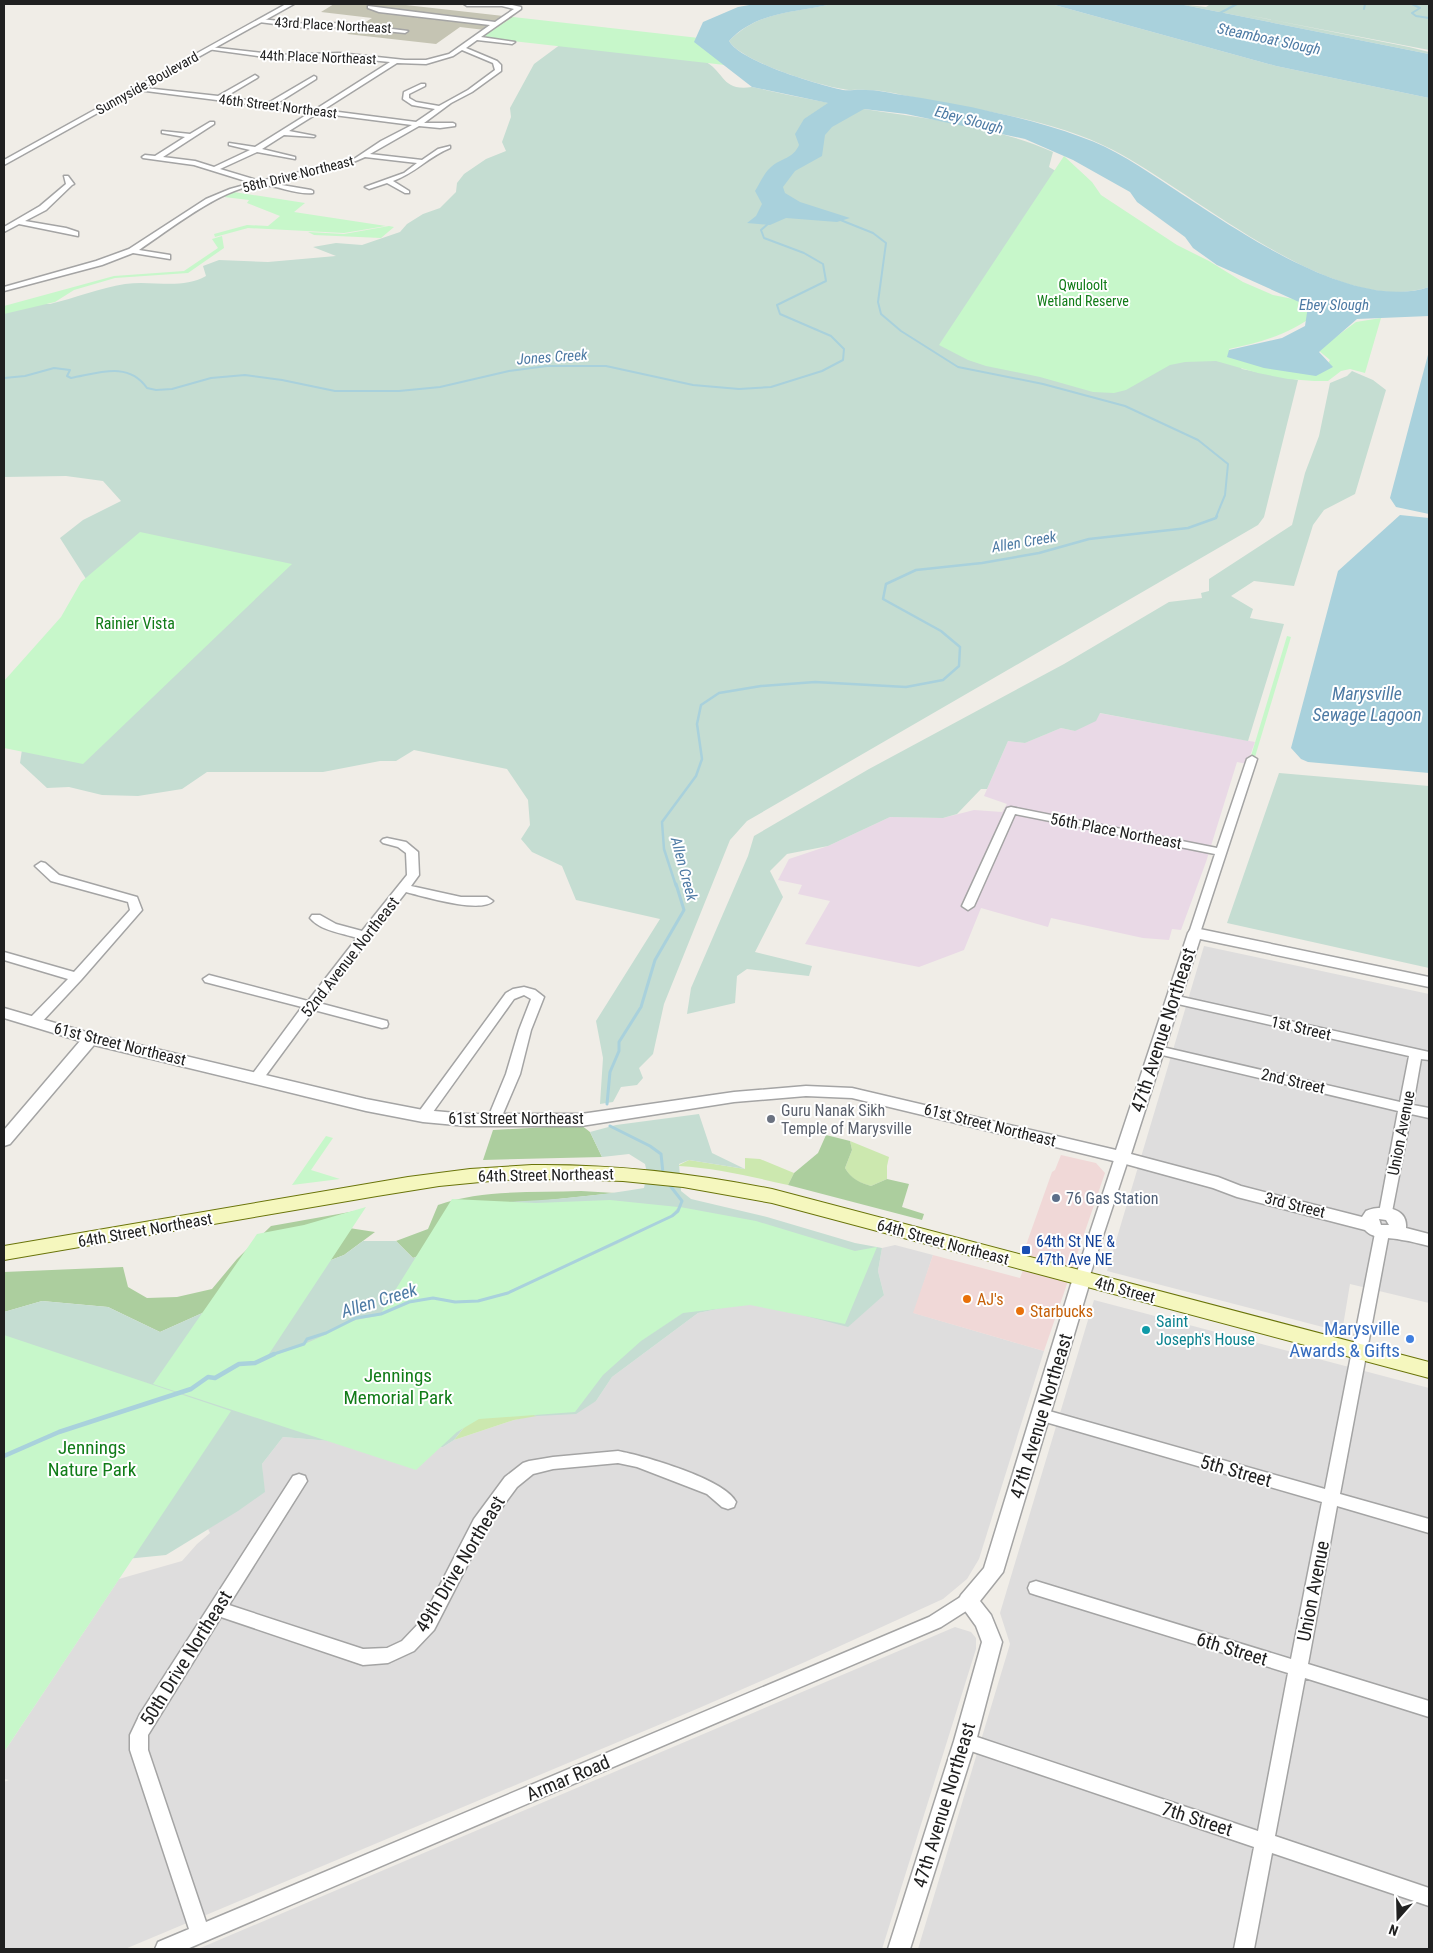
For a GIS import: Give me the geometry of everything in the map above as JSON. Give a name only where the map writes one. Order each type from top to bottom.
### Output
[{"type":"main road","name":"64th Street Northeast","points":[[4,1254],[124,1235],[374,1189],[456,1178],[530,1172],[591,1172],[688,1180],[772,1196],[1082,1278]]},
{"type":"main road","name":"4th Street","points":[[1082,1278],[1429,1370]]},
{"type":"street","name":"Sunnyside Boulevard","points":[[4,163],[291,4]]},
{"type":"street","points":[[461,48],[519,8],[498,4],[467,4]]},
{"type":"street","points":[[370,7],[378,10],[497,24]]},
{"type":"street","name":"43rd Place Northeast","points":[[261,20],[307,26],[345,25],[405,31]]},
{"type":"street","points":[[476,38],[512,42]]},
{"type":"street","name":"44th Place Northeast","points":[[210,49],[270,56],[339,55],[426,62],[446,57],[461,48]]},
{"type":"street","name":"58th Drive Northeast","points":[[132,251],[214,198],[232,190],[342,165],[365,154],[383,142],[418,124],[439,108],[470,92],[498,71],[498,65],[491,60],[461,48]]},
{"type":"street","points":[[214,169],[256,150],[322,110],[396,61]]},
{"type":"street","points":[[218,99],[255,77]]},
{"type":"street","points":[[269,105],[314,78]]},
{"type":"street","points":[[423,85],[406,92],[406,99],[414,104],[439,108]]},
{"type":"street","name":"46th Street Northeast","points":[[138,88],[418,124],[453,125]]},
{"type":"street","points":[[157,158],[212,124]]},
{"type":"street","points":[[164,132],[192,136]]},
{"type":"street","points":[[286,132],[312,136]]},
{"type":"street","points":[[231,144],[293,158]]},
{"type":"street","points":[[369,187],[406,174],[440,150],[448,147]]},
{"type":"street","points":[[365,154],[424,162]]},
{"type":"street","points":[[145,158],[195,164],[259,183],[311,192]]},
{"type":"street","points":[[4,230],[46,206],[70,184],[66,177]]},
{"type":"street","points":[[387,180],[407,192]]},
{"type":"street","points":[[18,222],[66,230],[75,234]]},
{"type":"street","points":[[4,289],[85,267],[132,251],[167,257]]},
{"type":"street","name":"47th Avenue Northeast","points":[[900,1949],[965,1741],[992,1642],[984,1621],[968,1601],[993,1572],[1082,1278],[1252,759]]},
{"type":"street","name":"56th Place Northeast","points":[[968,906],[1011,810],[1221,852]]},
{"type":"street","name":"52nd Avenue Northeast","points":[[256,1079],[311,1005],[413,875],[412,852],[402,844],[387,841]]},
{"type":"street","points":[[34,1022],[136,910],[133,900],[56,878],[41,866]]},
{"type":"street","points":[[404,888],[461,901],[487,901]]},
{"type":"street","points":[[316,918],[332,927],[366,936]]},
{"type":"street","points":[[1195,933],[1429,982]]},
{"type":"street","points":[[4,956],[77,977]]},
{"type":"street","points":[[209,979],[382,1024]]},
{"type":"street","points":[[424,1116],[510,996],[516,992],[527,991],[538,996],[524,1030],[513,1074],[494,1120]]},
{"type":"street","name":"1st Street","points":[[1174,999],[1423,1055]]},
{"type":"street","name":"61st Street Northeast","points":[[4,1013],[92,1039],[366,1105],[424,1116],[468,1120],[581,1120],[734,1097],[806,1091],[844,1093],[884,1099],[1122,1157]]},
{"type":"street","points":[[4,1140],[92,1039]]},
{"type":"street","name":"2nd Street","points":[[1158,1050],[1429,1113]]},
{"type":"street","name":"Union Avenue","points":[[1244,1949],[1406,1108],[1423,1055]]},
{"type":"street","name":"3rd Street","points":[[1122,1157],[1218,1183],[1236,1191],[1384,1223],[1429,1230]]},
{"type":"street","name":"3rd Street","points":[[1384,1223],[1429,1240]]},
{"type":"street","name":"5th Street","points":[[1042,1415],[1429,1526]]},
{"type":"street","name":"49th Drive Northeast","points":[[216,1608],[363,1656],[388,1655],[408,1646],[428,1625],[480,1524],[511,1482],[529,1468],[553,1463],[618,1457],[638,1461],[713,1489],[728,1502]]},
{"type":"street","name":"50th Drive Northeast","points":[[200,1934],[139,1750],[139,1735],[146,1720],[216,1608],[299,1481]]},
{"type":"street","name":"6th Street","points":[[1036,1588],[1429,1709]]},
{"type":"street","name":"Armar Road","points":[[165,1949],[936,1622],[968,1601]]},
{"type":"street","name":"7th Street","points":[[965,1741],[1429,1897]]},
{"type":"shaded area","points":[[334,4],[397,4],[513,17],[493,31],[460,27],[436,44],[347,34],[372,18],[321,12]]},
{"type":"shaded area","points":[[1099,713],[1255,742],[1247,764],[1237,762],[1206,862],[1181,930],[1172,929],[1169,940],[1143,938],[1051,918],[1048,927],[981,908],[964,950],[919,967],[805,944],[830,901],[798,894],[802,885],[778,880],[789,859],[828,846],[890,817],[943,818],[974,810],[1002,812],[1007,804],[984,796],[1008,741],[1025,743],[1061,728],[1075,731]]},
{"type":"shaded area","points":[[1204,946],[1429,994],[1429,1303],[1350,1284],[1342,1332],[1107,1271]]},
{"type":"shaded area","points":[[1061,1155],[1096,1163],[1105,1173],[1044,1351],[913,1313],[933,1255],[1020,1278],[1029,1254],[1025,1248],[1052,1172],[1055,1170]]},
{"type":"shaded area","points":[[895,1245],[933,1255],[914,1313],[1044,1351],[979,1559],[967,1579],[943,1599],[699,1708],[125,1949],[4,1949],[4,1782],[9,1780],[4,1779],[4,1752],[119,1579],[182,1561],[210,1533],[208,1529],[264,1492],[262,1464],[283,1437],[425,1449],[443,1447],[454,1440],[514,1420],[596,1401],[612,1377],[698,1313],[752,1302],[884,1295],[878,1271],[882,1248]]},
{"type":"shaded area","points":[[1094,1300],[1429,1388],[1429,1949],[918,1949],[1010,1644],[1000,1613]]},
{"type":"shaded area","points":[[955,1627],[971,1632],[976,1638],[976,1649],[882,1949],[198,1949]]},
{"type":"green space","points":[[832,4],[1051,4],[1276,66],[1429,98],[1429,287],[1392,292],[1351,285],[1309,269],[1223,220],[1146,169],[1113,150],[1064,130],[1012,116],[892,93],[871,90],[846,90],[831,87],[799,78],[764,64],[749,57],[729,41],[740,31],[764,18]]},
{"type":"green space","points":[[1179,4],[1206,7],[1209,5],[1204,4],[1429,4],[1429,50],[1247,15],[1409,47],[1429,52],[1429,54]]},
{"type":"green space","points":[[513,17],[699,38],[725,65],[476,37],[486,30],[491,31]]},
{"type":"green space","points":[[580,30],[700,59],[711,65],[724,80],[734,86],[742,88],[752,87],[836,104],[936,120],[1008,136],[1053,152],[1049,167],[1064,176],[1242,369],[1298,380],[1264,517],[1258,525],[747,821],[730,840],[664,1004],[653,1054],[639,1068],[643,1078],[637,1085],[621,1087],[613,1102],[600,1104],[603,1058],[596,1021],[660,919],[576,900],[562,866],[532,852],[521,839],[530,825],[528,800],[507,769],[414,750],[396,761],[380,761],[323,772],[207,772],[182,789],[138,796],[102,795],[69,787],[47,788],[20,763],[23,743],[88,582],[60,538],[83,520],[121,501],[103,481],[66,476],[4,477],[4,313],[39,304],[50,304],[125,284],[187,283],[206,276],[203,266],[219,260],[268,262],[336,256],[313,247],[336,243],[362,245],[400,232],[407,224],[423,214],[440,208],[456,192],[457,183],[464,174],[486,159],[506,151],[502,142],[511,117],[510,108],[534,64]]},
{"type":"green space","name":"Qwuloolt Wetland Reserve","points":[[1064,156],[1092,182],[1101,195],[1177,245],[1209,261],[1243,282],[1273,295],[1303,301],[1317,313],[1286,332],[1229,349],[1232,357],[1325,368],[1330,360],[1318,350],[1356,322],[1381,318],[1365,373],[1350,369],[1341,371],[1328,381],[1314,381],[1288,379],[1258,373],[1216,361],[1185,362],[1170,365],[1126,390],[1114,393],[1093,392],[1040,377],[986,366],[968,360],[939,345]]},
{"type":"green space","points":[[234,192],[305,203],[294,212],[386,226],[344,233],[248,228],[215,237],[214,234],[247,225],[268,226],[280,216],[247,203],[249,200],[224,197]]},
{"type":"green space","points":[[389,226],[394,227],[381,238],[314,235],[308,232],[344,234]]},
{"type":"green space","points":[[222,236],[224,248],[188,273],[115,278],[74,290],[55,302],[4,314],[4,306],[114,276],[184,271],[218,248],[212,239]]},
{"type":"green space","points":[[1352,371],[1373,380],[1386,390],[1355,494],[1324,510],[1313,525],[1294,586],[1254,581],[1231,596],[1253,609],[1250,618],[1284,624],[1248,741],[1100,713],[1096,721],[1075,731],[1061,728],[1025,743],[1008,741],[987,789],[981,789],[957,814],[943,818],[890,817],[828,846],[787,854],[770,871],[783,897],[755,952],[812,966],[809,976],[747,969],[737,976],[735,1003],[687,1014],[691,988],[748,856],[754,836],[869,769],[1064,664],[1169,602],[1202,598],[1201,593],[1209,591],[1209,579],[1292,525],[1305,473],[1319,436],[1330,383],[1347,376]]},
{"type":"green space","name":"Rainier Vista","points":[[140,532],[292,564],[83,764],[4,748],[4,681],[61,617],[81,582]]},
{"type":"green space","points":[[1287,636],[1291,637],[1255,757],[1251,756]]},
{"type":"green space","points":[[1279,773],[1429,786],[1429,968],[1227,923]]},
{"type":"green space","points":[[699,1114],[712,1153],[745,1169],[689,1160],[679,1164],[681,1191],[691,1199],[767,1217],[855,1243],[882,1248],[878,1271],[884,1295],[848,1327],[752,1302],[698,1313],[612,1377],[596,1401],[576,1414],[537,1416],[509,1408],[473,1416],[454,1440],[443,1447],[425,1449],[283,1437],[262,1464],[265,1492],[238,1511],[166,1555],[126,1559],[4,1481],[4,1312],[42,1301],[108,1307],[160,1332],[256,1289],[344,1255],[363,1241],[396,1241],[413,1258],[463,1238],[486,1203],[565,1198],[644,1188],[647,1173],[645,1164],[629,1154],[602,1157],[590,1132],[616,1125]]},
{"type":"green space","points":[[581,1125],[590,1132],[602,1157],[483,1160],[493,1130]]},
{"type":"green space","points":[[826,1135],[850,1141],[852,1150],[845,1168],[856,1180],[871,1186],[887,1179],[909,1184],[902,1207],[924,1214],[922,1220],[788,1185],[794,1173],[818,1153]]},
{"type":"green space","points":[[326,1136],[333,1138],[311,1170],[340,1179],[292,1185]]},
{"type":"green space","points":[[850,1141],[889,1157],[887,1179],[871,1186],[860,1182],[850,1175],[845,1168],[852,1150]]},
{"type":"green space","points":[[745,1158],[760,1159],[794,1173],[788,1185],[720,1171],[679,1166],[689,1160],[745,1169]]},
{"type":"green space","points":[[581,1191],[615,1193],[539,1201],[486,1203],[463,1238],[413,1258],[396,1241],[428,1229],[438,1205],[455,1200],[490,1194]]},
{"type":"green space","points":[[452,1199],[536,1203],[610,1200],[678,1207],[672,1215],[616,1243],[507,1292],[478,1300],[456,1301],[434,1297],[409,1302],[381,1313]]},
{"type":"green space","name":"Jennings Memorial Park","points":[[366,1207],[267,1357],[300,1346],[327,1334],[341,1325],[377,1316],[410,1303],[434,1298],[455,1302],[478,1301],[508,1293],[617,1244],[673,1216],[680,1207],[756,1221],[855,1251],[877,1247],[845,1324],[750,1305],[683,1313],[641,1341],[603,1375],[575,1412],[479,1419],[457,1432],[416,1470],[153,1384],[257,1234],[304,1225]]},
{"type":"green space","points":[[361,1210],[349,1228],[375,1232],[344,1255],[256,1289],[160,1332],[108,1307],[42,1301],[4,1312],[4,1272],[123,1267],[128,1287],[147,1298],[177,1297],[212,1289],[237,1259],[271,1226]]},
{"type":"green space","name":"Jennings Nature Park","points":[[4,1335],[231,1411],[4,1752]]},
{"type":"green space","points":[[509,1408],[537,1416],[514,1420],[454,1440],[473,1416]]},
{"type":"water","name":"Ebey Slough","points":[[755,4],[832,4],[764,18],[740,31],[729,41],[736,49],[749,57],[781,72],[843,90],[877,91],[972,107],[1071,133],[1128,159],[1227,223],[1294,262],[1330,277],[1365,288],[1398,292],[1429,287],[1429,316],[1357,319],[1319,352],[1333,367],[1316,376],[1264,368],[1227,357],[1229,350],[1282,338],[1305,326],[1308,306],[1217,265],[1193,248],[1185,237],[1137,202],[1130,192],[1073,160],[1025,139],[906,114],[864,109],[832,127],[825,135],[822,156],[795,171],[783,187],[785,193],[800,202],[850,218],[837,222],[786,218],[770,225],[747,223],[756,216],[762,204],[755,191],[764,175],[771,167],[794,153],[799,145],[795,134],[804,119],[828,103],[752,87],[694,42],[703,22],[738,7]]},
{"type":"water","name":"Steamboat Slough","points":[[1051,4],[1179,4],[1429,54],[1429,98],[1276,66]]},
{"type":"water","points":[[1429,351],[1429,514],[1396,507],[1390,498]]},
{"type":"water","name":"Marysville Sewage Lagoon","points":[[1400,515],[1429,518],[1429,773],[1308,762],[1301,759],[1291,748],[1338,571]]},
{"type":"waterway","points":[[1218,14],[1237,4]]},
{"type":"waterway","points":[[1364,9],[1365,4]]},
{"type":"waterway","points":[[1412,4],[1420,8],[1412,13],[1416,16],[1429,18]]},
{"type":"waterway","name":"Allen Creek","points":[[838,219],[873,233],[886,243],[878,302],[881,314],[901,331],[958,367],[1043,384],[1125,406],[1198,440],[1228,464],[1225,495],[1216,517]]},
{"type":"waterway","name":"Jones Creek","points":[[4,378],[25,376],[54,368],[70,370],[67,376],[71,378],[102,372],[122,372],[131,374],[147,388],[156,390],[172,389],[211,378],[245,375],[282,380],[335,391],[399,391],[440,387],[509,371],[547,366],[606,366],[693,385],[739,389],[771,387],[822,371],[843,360],[844,349],[831,336],[780,314],[777,305],[826,281],[823,264],[804,253],[764,238],[761,230],[769,223]]},
{"type":"waterway","name":"Allen Creek","points":[[676,886],[664,849],[662,822],[696,776],[702,759],[697,724],[701,705],[719,693],[761,686],[815,682],[906,687],[943,680],[959,666],[960,647],[941,631],[883,599],[886,584],[916,570],[982,563],[1039,553],[1089,539],[1188,528],[1217,516]]},
{"type":"waterway","name":"Allen Creek","points":[[607,1104],[610,1072],[619,1051],[619,1042],[641,1007],[655,960],[684,910],[676,884]]},
{"type":"waterway","name":"Allen Creek","points":[[610,1126],[650,1146],[661,1154],[663,1173]]},
{"type":"waterway","name":"Allen Creek","points":[[274,1354],[304,1344],[307,1339],[326,1333],[356,1318],[381,1314],[409,1302],[433,1298],[455,1302],[478,1301],[508,1293],[672,1216],[678,1211],[682,1201],[668,1183]]},
{"type":"waterway","name":"Allen Creek","points":[[4,1456],[59,1432],[191,1389],[208,1377],[215,1378],[239,1364],[255,1363],[274,1354]]},
{"type":"place","name":"Guru Nanak Sikh Temple of Marysville","points":[[771,1119]]},
{"type":"place","name":"76 Gas Station","points":[[1056,1198]]},
{"type":"place","name":"64th St NE & 47th Ave NE","points":[[1026,1250]]},
{"type":"place","name":"AJ's","points":[[967,1299]]},
{"type":"place","name":"Starbucks","points":[[1020,1311]]},
{"type":"place","name":"Saint Joseph's House","points":[[1146,1330]]},
{"type":"place","name":"Marysville Awards & Gifts","points":[[1410,1339]]}]
